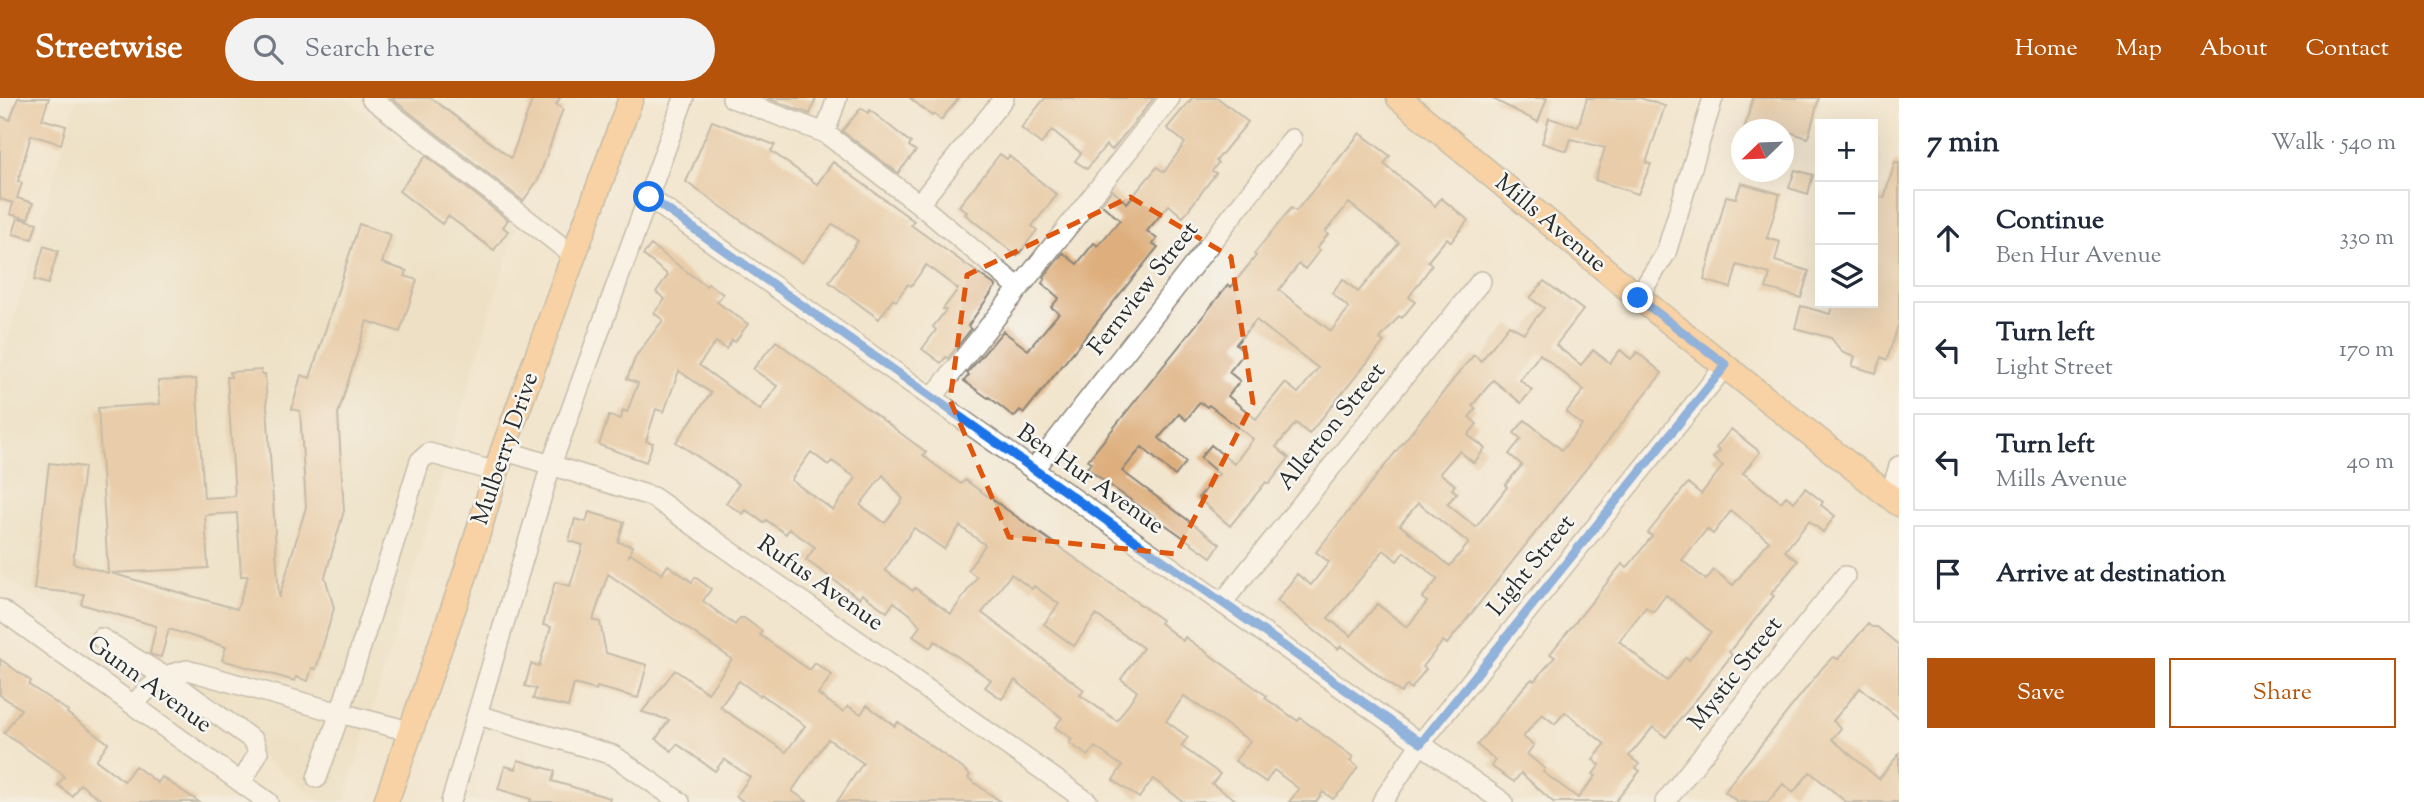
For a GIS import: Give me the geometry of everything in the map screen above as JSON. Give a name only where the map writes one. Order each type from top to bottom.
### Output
[{"type":"main road","name":"Mulberry Drive","points":[[386,802],[467,569],[500,461],[631,98]]},
{"type":"main road","name":"Mills Avenue","points":[[1399,98],[1638,298],[1894,500]]},
{"type":"street","points":[[371,98],[574,256]]},
{"type":"street","name":"Mulberry Drive","points":[[451,802],[551,465],[684,98]]},
{"type":"street","points":[[732,98],[825,133],[919,204],[1019,288]]},
{"type":"street","points":[[825,133],[837,98]]},
{"type":"street","points":[[919,204],[1004,98]]},
{"type":"street","points":[[932,398],[1170,98]]},
{"type":"street","points":[[1638,298],[1666,253],[1713,98]]},
{"type":"street","name":"Fernview Street","points":[[1033,470],[1292,139]]},
{"type":"street","name":"Ben Hur Avenue","points":[[649,197],[1503,802]]},
{"type":"street","name":"Allerton Street","points":[[1222,603],[1481,281]]},
{"type":"street","name":"Light Street","points":[[1382,802],[1421,743],[1726,365]]},
{"type":"street","name":"Rufus Avenue","points":[[340,713],[420,461],[429,453],[551,465],[653,498],[1087,802]]},
{"type":"street","points":[[1894,500],[1899,466]]},
{"type":"street","name":"Mystic Street","points":[[1665,802],[1845,576]]},
{"type":"street","name":"Gunn Avenue","points":[[0,609],[268,802]]},
{"type":"street","points":[[101,638],[164,676],[254,741],[258,753],[242,782]]},
{"type":"street","points":[[134,704],[164,676],[187,670],[409,731]]},
{"type":"street","points":[[317,778],[340,713]]},
{"type":"street","points":[[478,715],[613,755],[680,802]]},
{"type":"highlighted area","points":[[1130,197],[1231,257],[1253,403],[1176,554],[1009,537],[950,400],[967,275]]},
{"type":"shaded area","points":[[77,98],[344,98],[516,227],[343,802],[323,802],[0,573],[0,368]]},
{"type":"building","points":[[18,98],[49,98],[42,119],[66,126],[61,144],[31,135],[18,181],[22,183],[17,198],[33,203],[28,219],[10,214],[13,203],[0,199],[0,116],[10,120]]},
{"type":"building","points":[[391,98],[431,98],[511,158],[533,98],[560,98],[556,104],[563,109],[538,180],[523,201]]},
{"type":"building","points":[[767,98],[816,98],[810,114]]},
{"type":"building","points":[[910,98],[959,98],[941,120]]},
{"type":"building","points":[[1045,98],[1154,98],[1112,150],[1106,145],[1087,169],[1075,161],[1081,153],[1052,130],[1041,144],[1021,128]]},
{"type":"building","points":[[1192,98],[1218,98],[1248,122],[1216,161],[1218,163],[1212,171],[1216,173],[1183,217],[1169,205],[1147,231],[1157,239],[1153,244],[1158,247],[1024,413],[1020,410],[1014,417],[964,381],[969,375],[967,373],[1003,331],[1028,350],[1059,313],[1051,307],[1059,298],[1042,283],[1045,279],[1043,278],[1063,253],[1077,264],[1094,243],[1098,246],[1120,220],[1101,204],[1112,190],[1127,203],[1157,167],[1164,172],[1185,143],[1167,128]]},
{"type":"building","points":[[1491,98],[1547,98],[1538,122]]},
{"type":"building","points":[[1587,98],[1640,98],[1665,106],[1646,163],[1651,164],[1638,194],[1595,180],[1605,148],[1571,139],[1567,151],[1542,143],[1549,118],[1578,127]]},
{"type":"building","points":[[1753,98],[1819,98],[1808,138],[1794,134],[1794,119],[1747,119]]},
{"type":"building","points":[[861,108],[868,113],[870,110],[911,143],[909,146],[916,151],[898,173],[842,131]]},
{"type":"building","points":[[712,121],[775,145],[771,151],[817,184],[833,162],[914,221],[911,225],[996,286],[968,326],[971,329],[948,358],[941,363],[922,349],[936,330],[933,327],[946,310],[943,309],[958,289],[926,265],[911,286],[908,284],[896,301],[893,299],[879,319],[829,282],[858,241],[833,224],[802,263],[686,182]]},
{"type":"building","points":[[1360,133],[1390,156],[1384,164],[1435,206],[1441,198],[1468,220],[1451,242],[1447,238],[1428,261],[1432,265],[1409,297],[1415,302],[1380,339],[1384,342],[1309,434],[1296,423],[1276,447],[1289,458],[1230,526],[1198,498],[1219,474],[1200,458],[1211,445],[1234,464],[1253,439],[1209,405],[1207,407],[1200,402],[1186,420],[1179,414],[1159,438],[1186,462],[1175,476],[1142,447],[1122,471],[1220,544],[1211,557],[1087,468],[1091,463],[1088,460],[1228,285],[1231,287],[1256,256],[1254,254],[1291,208],[1296,211]],"holes":[[[1349,203],[1399,243],[1358,292],[1343,279],[1332,293],[1349,308],[1331,331],[1279,290],[1299,264],[1305,269],[1320,250],[1317,248],[1328,234],[1325,232]],[[1256,320],[1318,368],[1298,393],[1285,383],[1256,419],[1228,396],[1240,381],[1229,372],[1245,352],[1236,344]]]},
{"type":"building","points":[[1000,154],[1007,159],[1009,156],[1057,195],[1032,226],[1037,230],[1017,256],[965,214],[967,212],[959,206]]},
{"type":"building","points":[[426,156],[508,220],[503,227],[508,231],[494,250],[448,216],[442,224],[399,191]]},
{"type":"building","points":[[1895,162],[1899,162],[1899,322],[1887,360],[1881,357],[1876,373],[1852,366],[1855,357],[1843,353],[1831,338],[1795,328],[1801,306],[1830,314],[1832,308],[1878,308],[1878,196],[1884,198]]},
{"type":"building","points":[[1795,170],[1813,175],[1808,194],[1789,188],[1791,182],[1794,182]]},
{"type":"building","points":[[1741,183],[1780,194],[1767,238],[1780,242],[1775,261],[1809,271],[1801,298],[1766,288],[1770,274],[1737,265],[1731,288],[1704,280],[1726,196],[1736,198]]},
{"type":"building","points":[[18,218],[37,223],[32,239],[13,234]]},
{"type":"building","points":[[359,224],[391,235],[382,263],[407,271],[405,276],[417,280],[400,332],[367,321],[338,414],[344,511],[325,577],[334,608],[316,669],[312,668],[308,681],[296,677],[295,681],[222,660],[226,647],[169,629],[161,657],[152,655],[150,653],[156,626],[81,604],[84,594],[34,589],[49,463],[84,467],[73,563],[108,573],[98,408],[160,404],[158,381],[196,379],[204,498],[235,496],[227,377],[231,377],[230,372],[261,370],[261,374],[265,374],[279,598],[306,507],[300,411],[292,409],[301,375],[310,378]],"holes":[[[237,513],[241,576],[248,576],[237,609],[111,573],[208,568],[205,515]]]},
{"type":"building","points":[[651,245],[706,286],[708,284],[723,294],[717,302],[748,324],[735,342],[732,340],[726,349],[716,342],[699,365],[760,410],[777,386],[753,369],[776,341],[926,452],[923,455],[961,484],[965,480],[1162,620],[1160,623],[1183,641],[1185,637],[1267,696],[1265,698],[1298,721],[1300,718],[1353,757],[1350,761],[1358,767],[1343,789],[1333,799],[1323,792],[1316,802],[1289,802],[1299,789],[1274,770],[1266,782],[1235,761],[1250,741],[1184,696],[1166,721],[1188,737],[1181,746],[1220,774],[1212,784],[1239,802],[1184,802],[1153,779],[1139,798],[1113,780],[1122,766],[1095,747],[1088,756],[1069,743],[1072,739],[1055,727],[1062,718],[1015,680],[1002,699],[985,687],[991,680],[935,641],[930,648],[913,636],[920,626],[894,602],[887,612],[862,594],[859,598],[806,560],[815,547],[789,529],[786,534],[766,520],[764,523],[746,510],[743,514],[726,503],[739,484],[676,442],[711,393],[679,371],[664,412],[656,409],[646,441],[653,443],[646,462],[599,445],[609,416],[621,419],[623,410],[627,412],[638,383],[627,379],[636,356],[663,320],[654,313],[665,299],[656,292],[668,275],[643,255]],"holes":[[[811,452],[828,465],[832,461],[856,478],[833,510],[791,480]],[[883,475],[903,499],[885,523],[860,505]],[[960,526],[985,545],[968,570],[977,577],[951,614],[885,570],[914,528],[944,549]],[[1011,574],[1059,604],[1044,624],[1074,646],[1096,615],[1143,648],[1121,679],[1137,691],[1117,721],[1080,695],[1084,690],[982,613]]]},
{"type":"building","points":[[44,246],[58,251],[48,284],[34,280]]},
{"type":"building","points":[[1544,281],[1583,310],[1556,345],[1581,365],[1593,350],[1610,363],[1620,350],[1631,359],[1637,352],[1662,373],[1447,644],[1443,641],[1423,667],[1426,669],[1411,689],[1407,685],[1401,693],[1341,646],[1338,649],[1277,601],[1297,574],[1311,585],[1329,562],[1316,552],[1474,355],[1481,361],[1509,325],[1524,333],[1544,308],[1530,298]],"holes":[[[1540,354],[1584,390],[1566,412],[1582,425],[1562,450],[1525,420],[1514,433],[1521,439],[1509,454],[1522,465],[1476,527],[1447,504],[1457,493],[1452,489],[1455,485],[1440,473],[1459,451],[1474,463],[1485,448],[1468,435],[1477,424],[1469,417],[1476,409],[1472,406],[1493,380],[1521,403],[1532,390],[1520,380]],[[1418,503],[1469,543],[1450,566],[1400,525]],[[1384,550],[1397,561],[1404,552],[1438,579],[1422,598],[1427,602],[1407,627],[1377,604],[1351,636],[1328,618]]]},
{"type":"building","points":[[1731,429],[1760,452],[1743,473],[1781,502],[1786,496],[1794,502],[1805,488],[1835,516],[1823,532],[1809,521],[1785,551],[1798,561],[1729,652],[1732,655],[1666,737],[1653,727],[1629,756],[1639,764],[1636,768],[1640,771],[1615,802],[1553,802],[1521,773],[1514,782],[1491,766],[1495,760],[1477,745],[1523,688],[1532,679],[1534,681],[1555,657],[1550,654],[1622,564],[1627,568],[1652,536],[1648,533],[1688,483],[1701,494],[1723,466],[1713,458],[1720,451],[1716,448]],"holes":[[[1731,511],[1769,541],[1733,585],[1714,570],[1706,580],[1682,560],[1707,529],[1713,534]],[[1666,595],[1711,632],[1689,660],[1686,657],[1667,681],[1619,641],[1646,607],[1653,612]],[[1565,712],[1605,744],[1593,760],[1600,765],[1593,774],[1596,776],[1578,798],[1543,772],[1545,769],[1527,754],[1534,745],[1523,737],[1542,714],[1555,724]]]},
{"type":"building","points":[[589,512],[624,522],[618,542],[632,546],[629,556],[632,554],[662,574],[668,565],[692,582],[695,577],[711,589],[703,601],[735,625],[740,618],[744,618],[762,631],[760,635],[810,670],[815,663],[832,675],[818,694],[843,712],[848,706],[861,714],[867,705],[895,726],[898,722],[966,771],[970,775],[968,778],[1001,802],[837,802],[863,763],[828,739],[792,791],[808,802],[744,802],[736,796],[750,777],[724,759],[715,771],[677,744],[672,751],[656,739],[669,720],[642,712],[675,670],[708,693],[732,659],[608,574],[593,620],[600,622],[606,653],[647,665],[638,698],[574,684],[568,707],[533,699],[536,689],[525,686],[531,664],[539,666],[551,627],[543,625],[555,582],[570,586],[583,545],[569,541],[575,519],[586,522]],"holes":[[[739,681],[760,696],[761,694],[805,726],[786,752],[720,707]]]},
{"type":"building","points":[[1868,624],[1877,627],[1899,645],[1899,718],[1860,688],[1833,721],[1841,728],[1832,739],[1879,779],[1899,754],[1899,802],[1846,802],[1810,772],[1793,793],[1783,784],[1768,802],[1738,802],[1725,792],[1824,666],[1833,657],[1838,659]]},
{"type":"building","points":[[0,659],[31,681],[29,685],[68,711],[67,713],[108,743],[96,760],[124,781],[135,766],[158,783],[162,777],[199,802],[104,802],[80,784],[72,796],[58,785],[64,777],[61,773],[4,733],[21,709],[0,695]]},
{"type":"building","points":[[518,760],[555,771],[552,781],[610,798],[609,802],[530,802],[531,799],[498,789],[505,766],[516,769]]},
{"type":"route","points":[[649,197],[1421,743],[1726,365],[1638,298]]}]
